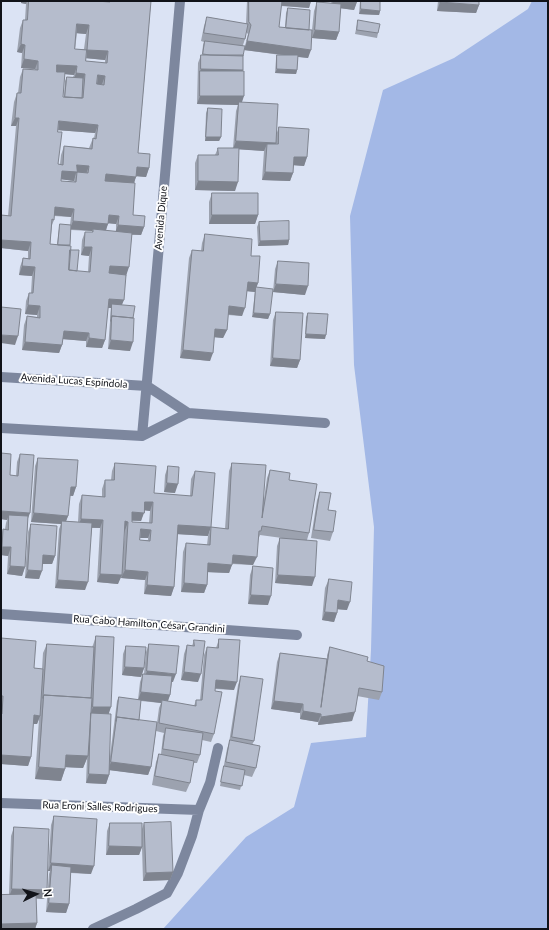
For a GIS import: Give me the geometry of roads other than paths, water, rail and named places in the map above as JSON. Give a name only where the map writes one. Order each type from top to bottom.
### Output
[{"type":"street","name":"Avenida Dique","points":[[142,436],[180,1]]},
{"type":"street","name":"Avenida Lucas Espíndola","points":[[1,377],[147,386]]},
{"type":"street","points":[[147,386],[188,413],[325,423]]},
{"type":"street","points":[[1,428],[142,436],[188,413]]},
{"type":"street","name":"Rua Cabo Hamilton César Grandini","points":[[1,614],[297,635]]},
{"type":"street","points":[[93,929],[167,893],[178,873],[192,836],[199,810],[210,783],[218,748]]},
{"type":"street","name":"Rua Eroni Salles Rodrigues","points":[[1,804],[199,810]]}]
